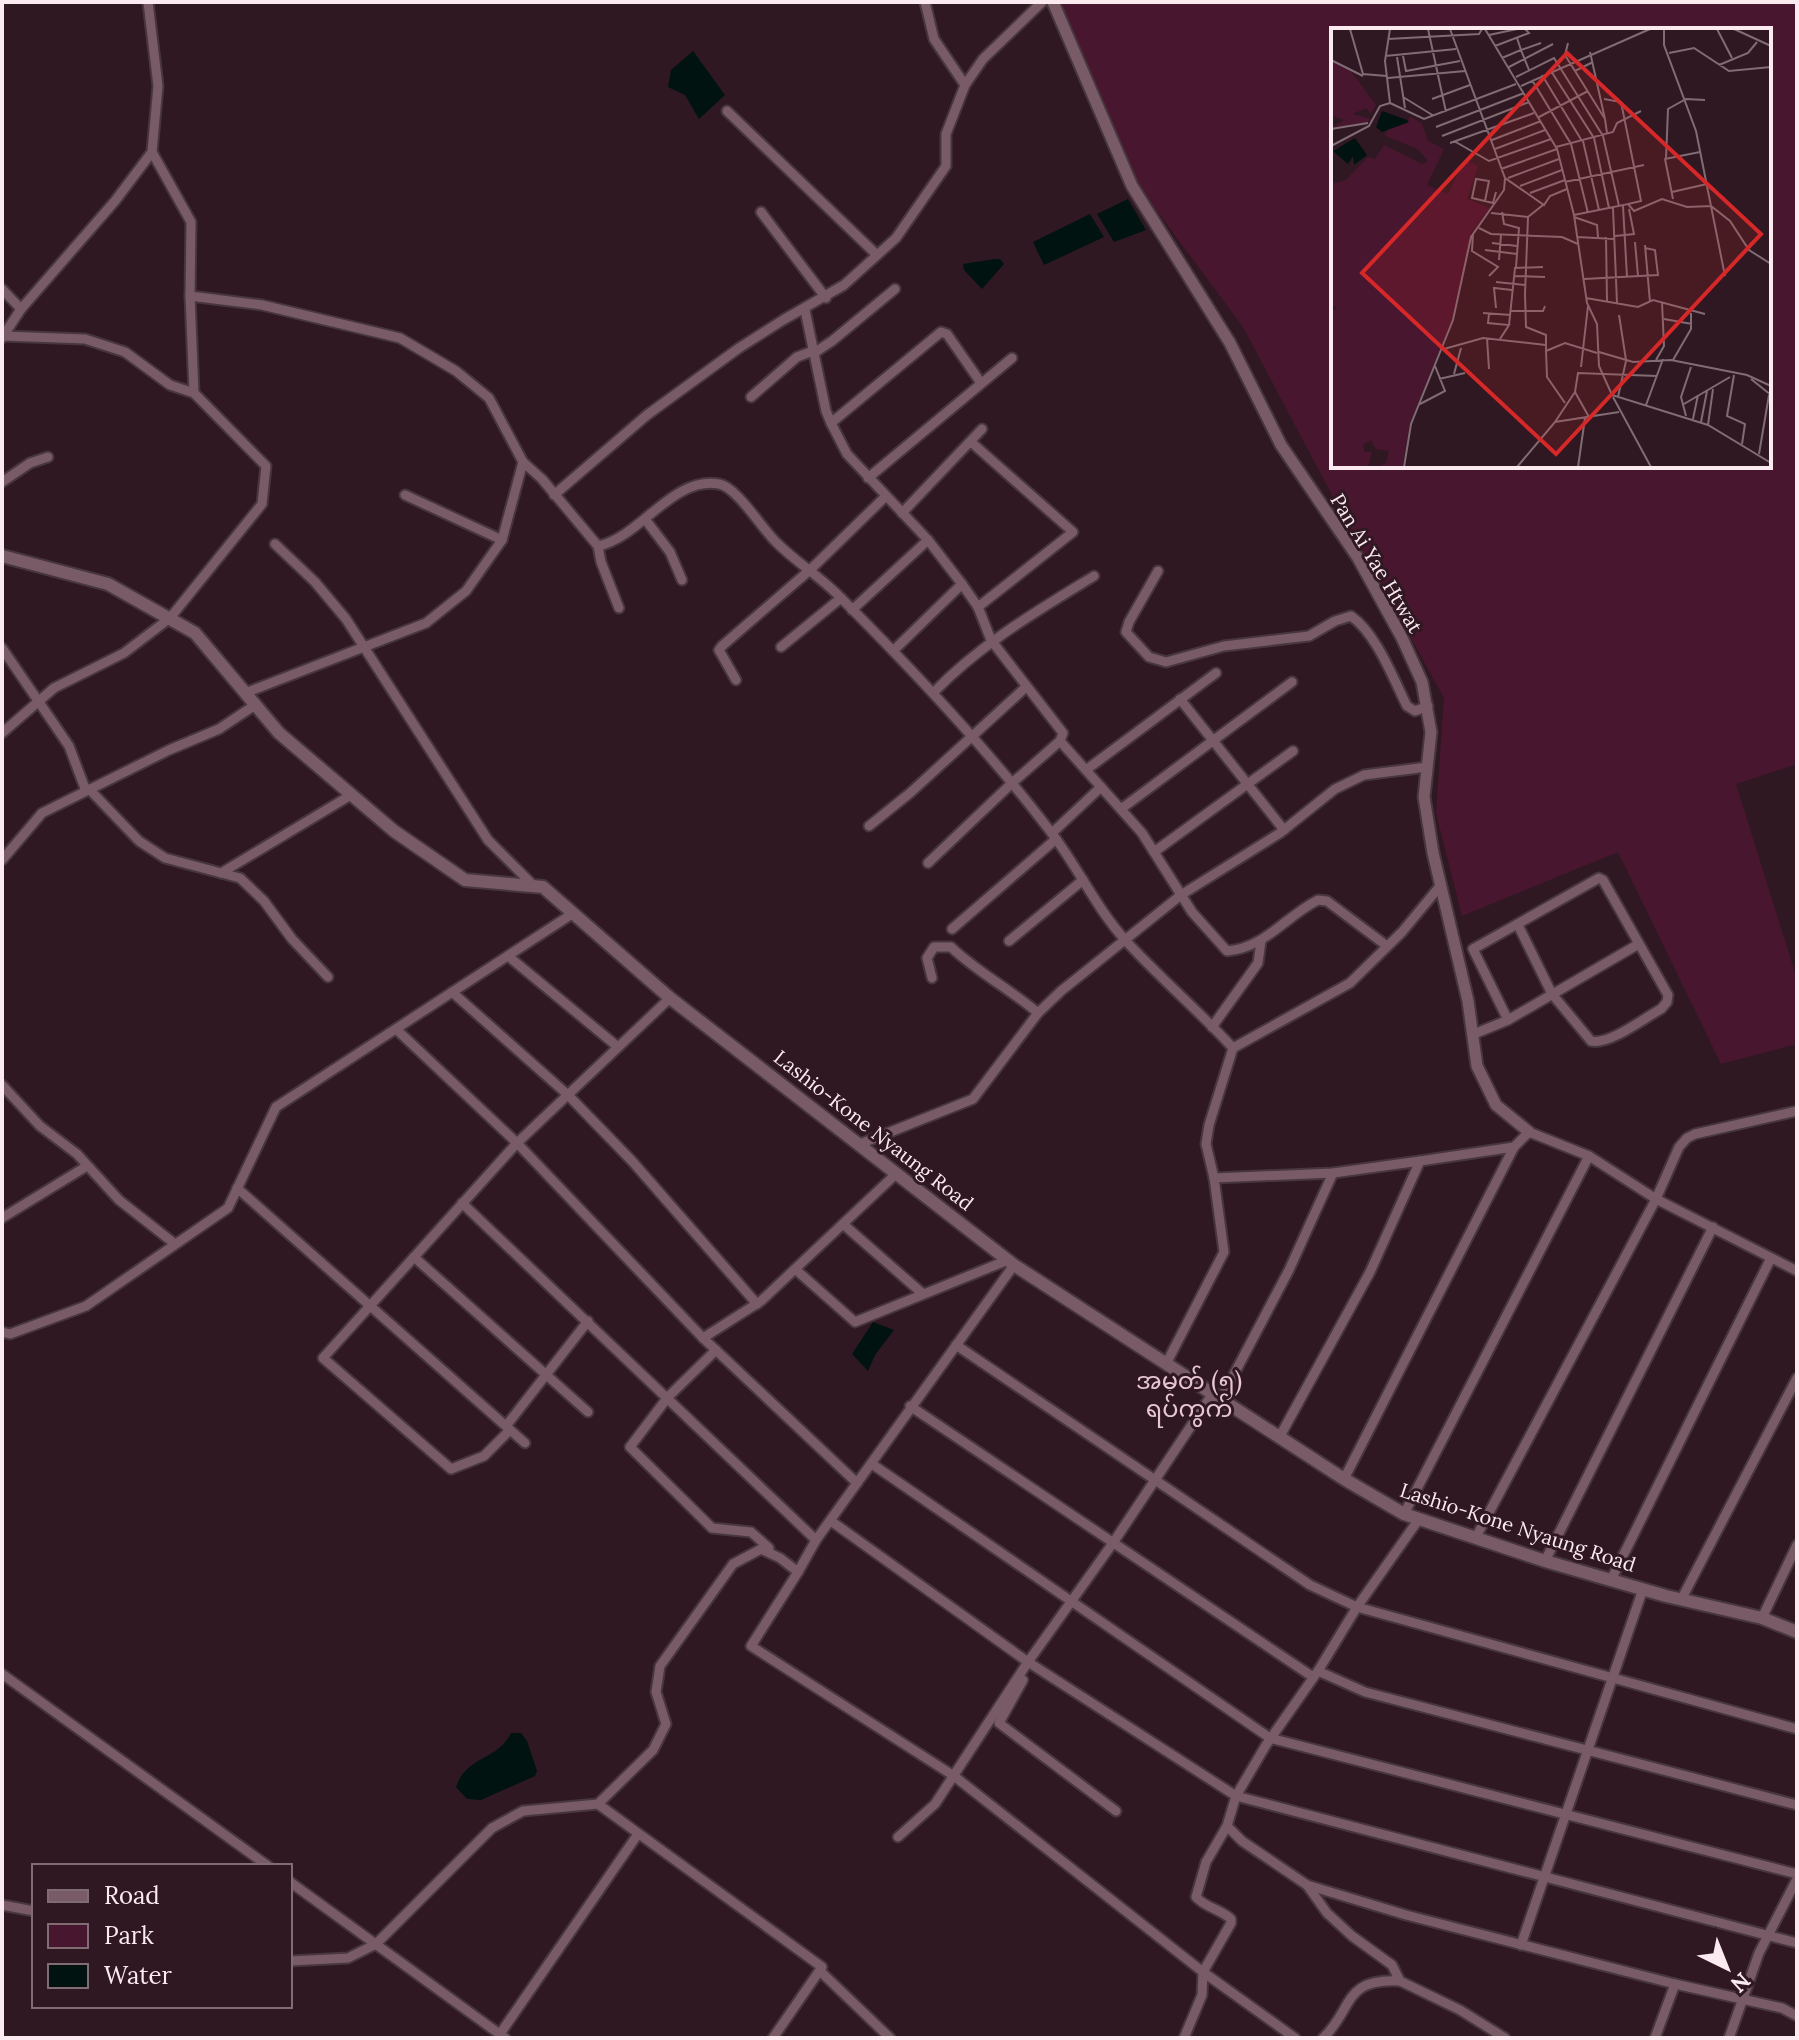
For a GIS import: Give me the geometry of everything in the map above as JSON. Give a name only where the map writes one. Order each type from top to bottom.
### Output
[{"type":"main road","name":"Lashio-Kone Nyaung Road","points":[[2,556],[108,584],[195,633],[279,733],[394,831],[465,880],[543,887],[670,998],[1011,1262],[1344,1479],[1404,1514],[1545,1561],[1681,1600],[1762,1618],[1797,1632]]},
{"type":"street","points":[[3,337],[21,309],[115,201],[152,152],[158,86],[148,2]]},
{"type":"street","points":[[925,2],[934,39],[965,85]]},
{"type":"street","points":[[554,495],[647,415],[739,348],[826,298],[896,238],[946,166],[946,134],[965,85],[983,59],[1042,2]]},
{"type":"street","name":"Pan Ai Yae Htwat","points":[[1053,2],[1132,186],[1230,343],[1281,445],[1358,558],[1402,638],[1422,682],[1431,732],[1424,797],[1440,886],[1474,1034],[1477,1066],[1496,1105],[1529,1132]]},
{"type":"street","points":[[727,111],[877,255]]},
{"type":"street","points":[[152,152],[191,222],[194,393]]},
{"type":"street","points":[[761,212],[826,298]]},
{"type":"street","points":[[2,289],[21,309]]},
{"type":"street","points":[[751,397],[797,357],[814,352],[832,341],[895,289]]},
{"type":"street","points":[[190,296],[262,305],[400,338],[456,371],[489,398],[523,462],[598,546],[619,608]]},
{"type":"street","points":[[805,310],[826,411],[847,454],[928,540],[978,607],[991,640],[1063,733],[1060,741],[928,863]]},
{"type":"street","points":[[831,423],[941,332],[947,334],[981,383]]},
{"type":"street","points":[[2,733],[54,688],[124,653],[170,618],[262,504],[266,466],[194,393],[170,385],[125,352],[85,339],[3,337]]},
{"type":"street","points":[[868,478],[1012,358]]},
{"type":"street","points":[[902,513],[982,429]]},
{"type":"street","points":[[971,442],[1073,532],[978,607]]},
{"type":"street","points":[[2,482],[30,463],[48,457]]},
{"type":"street","points":[[245,693],[426,623],[466,591],[502,540],[523,462]]},
{"type":"street","points":[[598,546],[611,543],[661,504],[691,487],[718,484],[733,490],[761,528],[790,556],[811,569],[933,693],[1054,836],[1124,939],[1233,1048]]},
{"type":"street","points":[[405,495],[502,540]]},
{"type":"street","points":[[736,680],[719,650],[811,569],[886,496]]},
{"type":"street","points":[[645,519],[670,552],[682,580]]},
{"type":"street","points":[[852,610],[928,540]]},
{"type":"street","points":[[275,544],[315,582],[346,619],[488,840],[534,886]]},
{"type":"street","points":[[1158,571],[1126,632],[1149,657],[1166,662],[1224,646],[1309,636],[1351,616],[1363,624],[1373,638],[1407,706],[1415,711],[1428,706]]},
{"type":"street","points":[[933,693],[991,640],[1094,576]]},
{"type":"street","points":[[893,651],[962,584]]},
{"type":"street","points":[[781,647],[841,598]]},
{"type":"street","points":[[2,648],[69,746],[88,790],[139,841],[165,858],[240,878],[264,901],[292,939],[328,977]]},
{"type":"street","points":[[1086,770],[1216,673]]},
{"type":"street","points":[[1121,809],[1292,682]]},
{"type":"street","points":[[869,826],[910,793],[1026,687]]},
{"type":"street","points":[[1180,699],[1284,830]]},
{"type":"street","points":[[2,860],[42,813],[169,750],[219,729],[255,705]]},
{"type":"street","points":[[1060,741],[1142,833],[1192,912],[1227,951],[1243,950],[1261,941],[1318,900],[1327,901],[1387,946]]},
{"type":"street","points":[[1154,852],[1293,751]]},
{"type":"street","points":[[860,1144],[973,1099],[1038,1013],[1124,939],[1181,895],[1284,830],[1335,789],[1364,775],[1427,767]]},
{"type":"street","points":[[952,929],[1054,836],[1101,787]]},
{"type":"street","points":[[221,873],[351,795]]},
{"type":"street","points":[[1508,1020],[1472,953],[1473,949],[1599,878],[1603,880],[1668,995],[1661,1009],[1600,1043],[1585,1036],[1552,994],[1518,925]]},
{"type":"street","points":[[1009,941],[1083,880]]},
{"type":"street","points":[[1166,1364],[1224,1252],[1206,1144],[1233,1048],[1350,983],[1402,932],[1440,886]]},
{"type":"street","points":[[2,1332],[10,1334],[86,1306],[228,1208],[276,1107],[572,914]]},
{"type":"street","points":[[1212,1027],[1258,963],[1261,941]]},
{"type":"street","points":[[1474,1034],[1508,1020],[1637,945]]},
{"type":"street","points":[[932,978],[927,958],[934,947],[951,947],[962,959],[1016,994],[1038,1013]]},
{"type":"street","points":[[508,956],[618,1047]]},
{"type":"street","points":[[452,992],[568,1095],[632,1161],[757,1304]]},
{"type":"street","points":[[588,1321],[484,1456],[451,1469],[323,1358],[517,1143],[670,998]]},
{"type":"street","points":[[396,1029],[517,1143],[703,1338],[857,1483]]},
{"type":"street","points":[[2,1085],[40,1126],[77,1154],[119,1200],[175,1244]]},
{"type":"street","points":[[1476,1537],[1656,1199],[1679,1147],[1695,1134],[1797,1111]]},
{"type":"street","points":[[1344,1479],[1514,1147],[1529,1132],[1589,1156],[1656,1199],[1797,1271]]},
{"type":"street","points":[[1214,1178],[1333,1173],[1514,1147]]},
{"type":"street","points":[[1404,1514],[1589,1156]]},
{"type":"street","points":[[1279,1438],[1370,1272],[1420,1161]]},
{"type":"street","points":[[2,1218],[87,1166]]},
{"type":"street","points":[[703,1338],[757,1304],[897,1173]]},
{"type":"street","points":[[898,1837],[935,1804],[1028,1662],[1155,1479],[1217,1396],[1289,1270],[1333,1173]]},
{"type":"street","points":[[237,1188],[525,1443]]},
{"type":"street","points":[[462,1203],[816,1540]]},
{"type":"street","points":[[843,1224],[923,1294]]},
{"type":"street","points":[[1545,1561],[1713,1227]]},
{"type":"street","points":[[414,1257],[588,1412]]},
{"type":"street","points":[[1611,1580],[1771,1258]]},
{"type":"street","points":[[795,1269],[855,1322],[1011,1262]]},
{"type":"street","points":[[1011,1262],[956,1345],[816,1540],[751,1646],[954,1776],[1203,1972],[1295,2038]]},
{"type":"street","points":[[956,1345],[1310,1585],[1357,1607],[1797,1729]]},
{"type":"street","points":[[716,1350],[668,1397],[630,1447],[712,1528],[751,1532],[798,1572]]},
{"type":"street","points":[[1681,1600],[1797,1378]]},
{"type":"street","points":[[910,1406],[1113,1543],[1316,1674],[1365,1692],[1797,1805]]},
{"type":"street","points":[[872,1464],[1270,1738],[1797,1876],[1768,1933],[1729,2038]]},
{"type":"street","points":[[1184,2038],[1202,1995],[1203,1972],[1231,1923],[1225,1914],[1209,1908],[1196,1897],[1206,1862],[1227,1826],[1236,1796],[1270,1738],[1419,1519]]},
{"type":"street","points":[[831,1521],[1028,1662],[1236,1796],[1797,1943]]},
{"type":"street","points":[[1762,1618],[1797,1545]]},
{"type":"street","points":[[292,1961],[348,1958],[376,1944],[492,1828],[523,1811],[598,1804],[653,1750],[666,1724],[656,1692],[660,1666],[733,1564],[761,1549],[780,1558]]},
{"type":"street","points":[[1521,1945],[1643,1589]]},
{"type":"street","points":[[1028,1662],[1022,1682],[999,1723],[1116,1811]]},
{"type":"street","points":[[2,1674],[265,1864]]},
{"type":"street","points":[[598,1804],[822,1967],[773,2038]]},
{"type":"street","points":[[1227,1826],[1242,1841],[1307,1885],[1521,1945],[1782,2008],[1797,2016]]},
{"type":"street","points":[[292,1883],[503,2036],[638,1834]]},
{"type":"street","points":[[1307,1885],[1327,1913],[1392,1965],[1400,1981]]},
{"type":"street","points":[[2,1905],[32,1911]]},
{"type":"street","points":[[820,1971],[890,2038]]},
{"type":"street","points":[[1323,2038],[1356,1990],[1386,1980],[1400,1981],[1460,2010],[1505,2038]]},
{"type":"street","points":[[1655,2038],[1675,1984]]},
{"type":"green space","points":[[1058,2],[1797,2],[1797,764],[1736,784],[1797,979],[1797,1044],[1721,1064],[1618,852],[1462,916],[1436,813],[1444,698],[1243,327],[1136,183]]},
{"type":"water","points":[[693,51],[725,95],[699,119],[685,95],[668,87],[671,70]]},
{"type":"water","points":[[1128,199],[1146,230],[1114,242],[1097,214]]},
{"type":"water","points":[[1090,214],[1104,237],[1044,265],[1033,242]]},
{"type":"water","points":[[1000,259],[1004,264],[982,289],[964,270],[963,264]]},
{"type":"water","points":[[873,1322],[894,1330],[875,1355],[868,1371],[852,1354]]},
{"type":"water","points":[[511,1733],[521,1733],[527,1741],[537,1771],[535,1776],[481,1800],[467,1799],[456,1787],[461,1777],[474,1763],[505,1742]]},
{"type":"district","name":"အမှတ် (၅) ရပ်ကွက်","points":[[1189,1394]]}]
